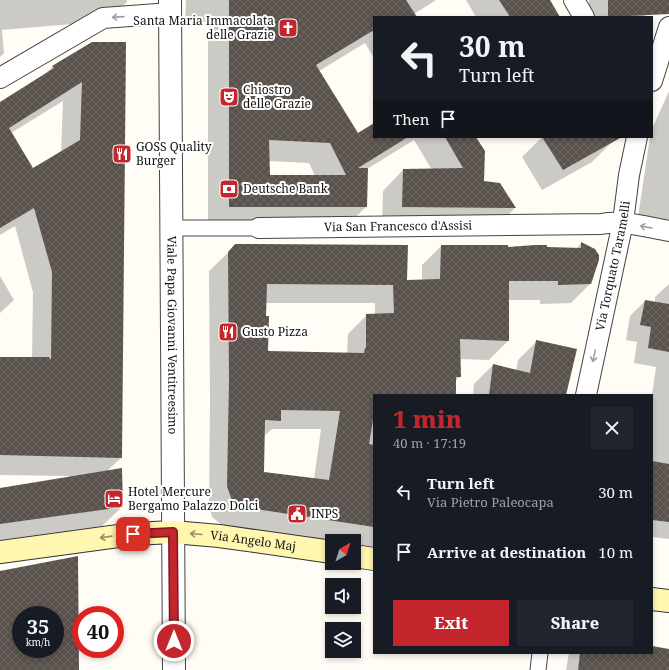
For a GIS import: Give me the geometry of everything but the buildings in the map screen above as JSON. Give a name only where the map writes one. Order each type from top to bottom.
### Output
[{"type":"main road","name":"Via Angelo Maj","points":[[0,552],[133,534],[173,532],[219,536],[325,551]]},
{"type":"main road","points":[[361,557],[373,558]]},
{"type":"main road","points":[[653,599],[669,601]]},
{"type":"street","points":[[574,0],[583,16]]},
{"type":"street","points":[[0,78],[103,18],[170,7]]},
{"type":"street","name":"Viale Papa Giovanni Ventitreesimo","points":[[170,7],[174,670]]},
{"type":"street","points":[[653,78],[669,26]]},
{"type":"street","name":"Via Torquato Taramelli","points":[[586,394],[623,222],[629,175],[637,138]]},
{"type":"street","name":"Via San Francesco d'Assisi","points":[[172,228],[601,224],[623,222],[669,231]]},
{"type":"street","points":[[538,670],[540,654]]},
{"type":"place","name":"Santa Maria Immacolata delle Grazie","points":[[288,28]]},
{"type":"place","name":"Chiostro delle Grazie","points":[[229,97]]},
{"type":"place","name":"GOSS Quality Burger","points":[[122,154]]},
{"type":"place","name":"Deutsche Bank","points":[[229,189]]},
{"type":"place","name":"Gusto Pizza","points":[[228,332]]},
{"type":"place","name":"Hotel Mercure Bergamo Palazzo Dolci","points":[[114,499]]},
{"type":"place","name":"INPS","points":[[297,514]]},
{"type":"route","points":[[133,534],[173,532],[174,641]]}]
